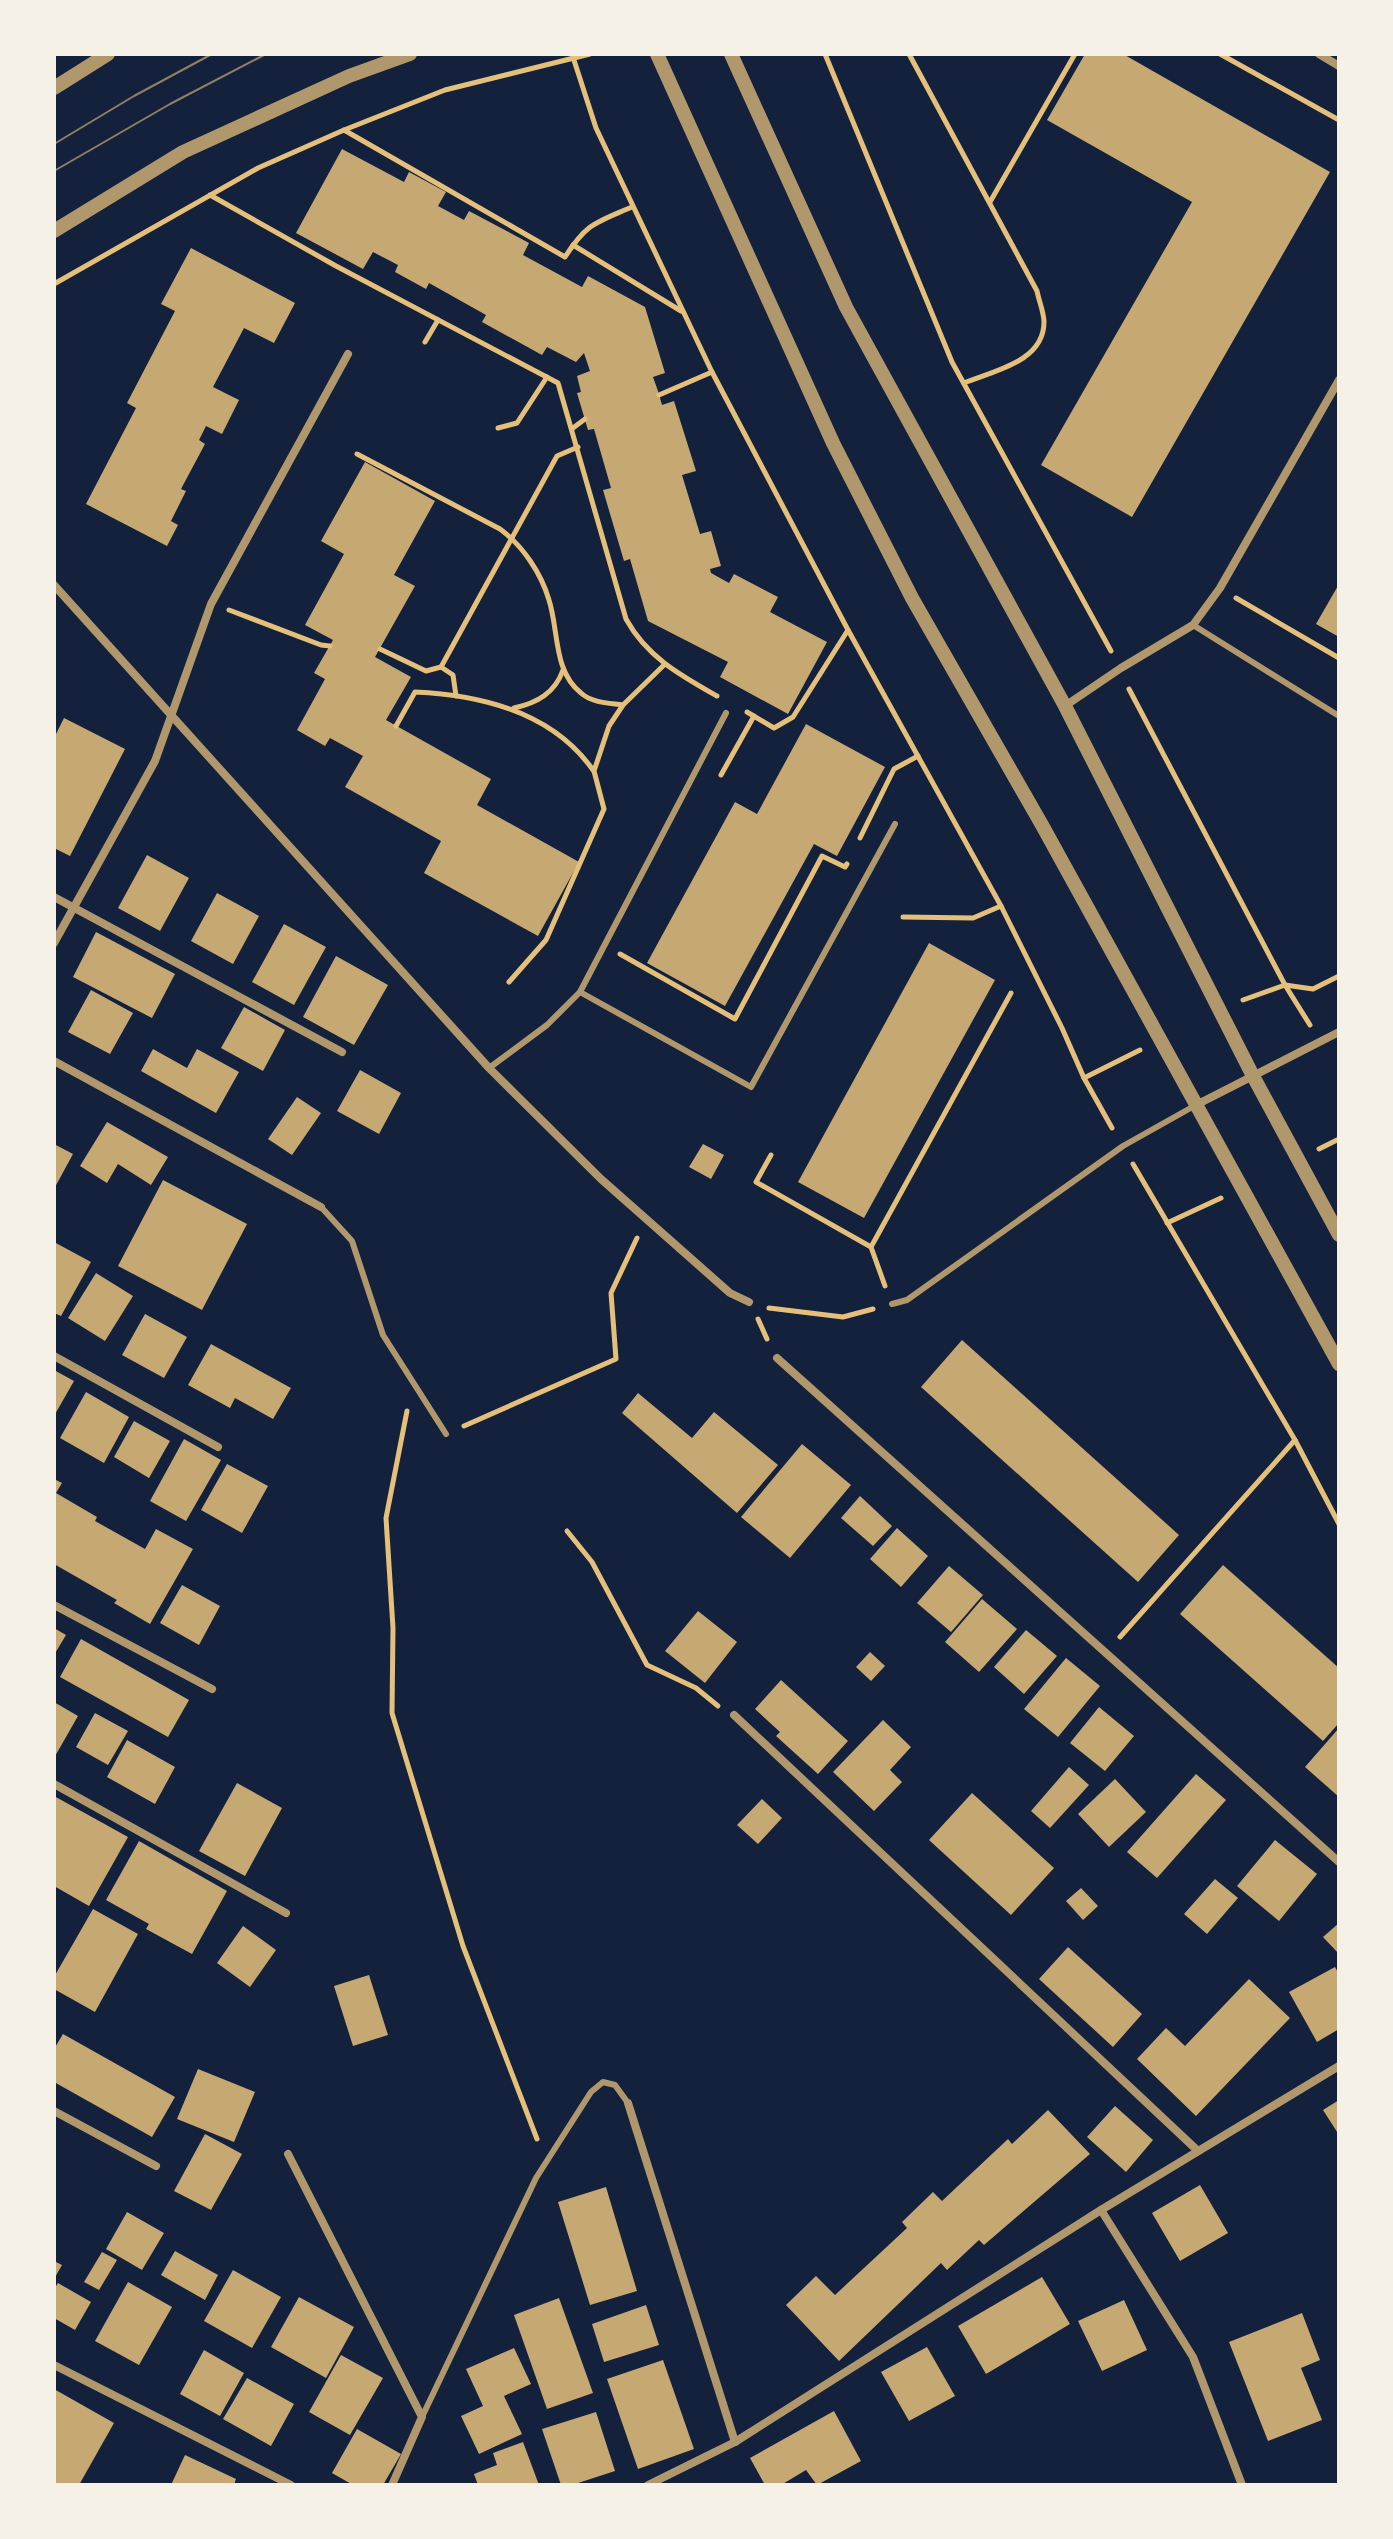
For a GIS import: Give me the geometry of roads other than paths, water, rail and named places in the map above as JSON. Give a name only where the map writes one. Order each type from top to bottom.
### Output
[{"type":"street","points":[[54,88],[108,54]]},
{"type":"street","points":[[54,231],[183,152],[349,76],[410,54]]},
{"type":"street","points":[[657,54],[833,443],[912,598],[1042,825],[1339,1364]]},
{"type":"street","points":[[731,54],[846,307],[1065,706],[1253,1076],[1339,1235]]},
{"type":"street","points":[[1319,54],[1339,66]]},
{"type":"street","points":[[54,943],[155,761],[211,604],[348,354]]},
{"type":"street","points":[[1065,706],[1193,625],[1220,588],[1339,380]]},
{"type":"street","points":[[54,585],[489,1068],[601,1179],[730,1293],[749,1302]]},
{"type":"street","points":[[54,897],[342,1052]]},
{"type":"street","points":[[1196,1105],[1339,1032]]},
{"type":"street","points":[[54,1061],[321,1207]]},
{"type":"street","points":[[54,1356],[218,1447]]},
{"type":"street","points":[[777,1358],[1339,1862]]},
{"type":"street","points":[[54,1605],[212,1689]]},
{"type":"street","points":[[734,1715],[1198,2151]]},
{"type":"street","points":[[54,1784],[286,1913]]},
{"type":"street","points":[[648,2485],[735,2442],[1101,2210],[1339,2066]]},
{"type":"street","points":[[628,2103],[735,2442]]},
{"type":"street","points":[[54,2111],[156,2166]]},
{"type":"street","points":[[288,2154],[422,2417],[392,2485]]},
{"type":"street","points":[[1101,2210],[1193,2357],[1242,2485]]},
{"type":"street","points":[[54,2365],[291,2485]]},
{"type":"lane","points":[[1193,625],[1339,716]]},
{"type":"lane","points":[[489,1068],[547,1025],[580,992],[726,713]]},
{"type":"lane","points":[[580,992],[751,1087],[895,824]]},
{"type":"lane","points":[[892,1304],[907,1300],[1123,1146],[1196,1105]]},
{"type":"lane","points":[[321,1207],[352,1241],[383,1335],[446,1434]]},
{"type":"lane","points":[[422,2417],[536,2178],[591,2092],[603,2082],[615,2085],[628,2103]]},
{"type":"tram line","points":[[54,144],[212,54]]},
{"type":"tram line","points":[[54,171],[170,104],[266,54]]}]
